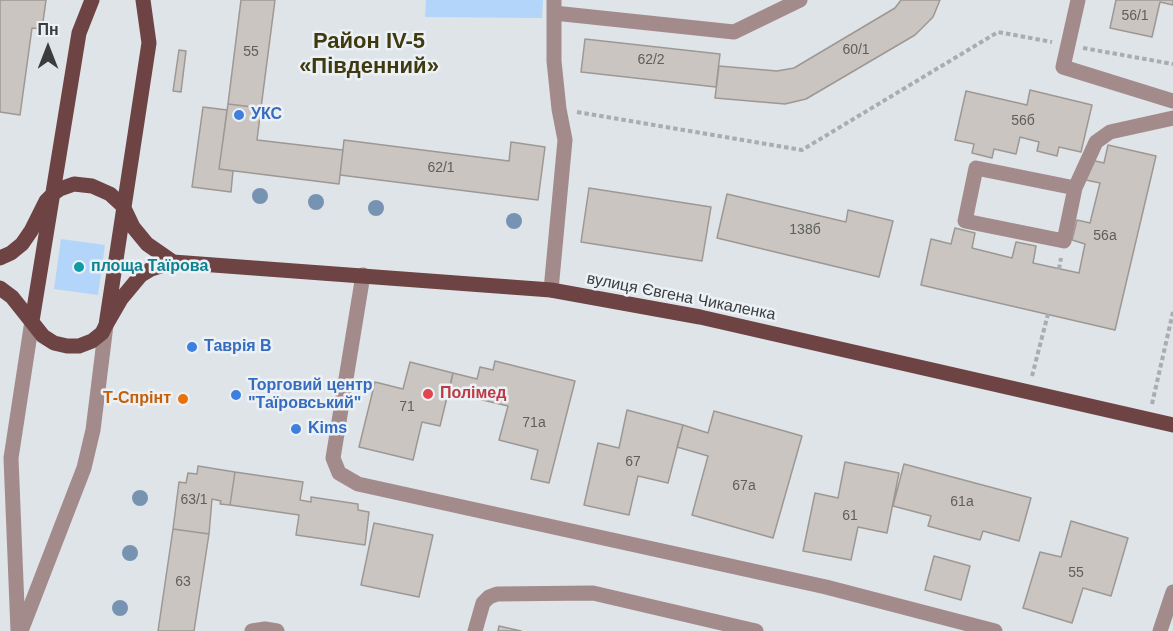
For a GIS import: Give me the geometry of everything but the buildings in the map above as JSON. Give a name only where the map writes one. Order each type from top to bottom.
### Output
[{"type":"main road","points":[[33,321],[79,33],[92,0]]},
{"type":"main road","points":[[0,288],[12,297],[43,336],[54,343],[80,346],[92,341],[102,333],[106,325],[149,43],[143,0]]},
{"type":"main road","points":[[0,258],[22,244],[46,201],[60,189],[74,184],[92,186],[110,194],[123,206],[140,236],[158,254],[172,262]]},
{"type":"main road","name":"вулиця Євгена Чикаленка","points":[[106,325],[121,299],[141,275],[172,262],[551,290],[700,317],[1173,424]]},
{"type":"street","points":[[551,290],[565,140],[554,61],[554,7],[734,32],[800,0]]},
{"type":"street","points":[[1078,0],[1063,67],[1173,101]]},
{"type":"street","points":[[1075,188],[976,168],[965,221],[1064,242],[1075,188],[1096,142],[1110,132],[1173,118]]},
{"type":"street","points":[[363,275],[333,458],[339,473],[357,484],[826,587],[995,631]]},
{"type":"street","points":[[19,631],[11,458],[33,321]]},
{"type":"street","points":[[19,631],[84,468],[93,430],[106,325]]},
{"type":"street","points":[[475,631],[483,603],[489,597],[497,594],[572,593],[593,593],[756,631]]},
{"type":"street","points":[[1160,631],[1173,594]]},
{"type":"street","points":[[252,631],[265,629],[277,631]]},
{"type":"path","points":[[559,109],[802,150],[998,32],[1173,64]]},
{"type":"path","points":[[1149,419],[1173,312]]},
{"type":"path","points":[[1028,392],[1048,314]]},
{"type":"shaded area","points":[[426,0],[543,0],[542,18],[425,17]]},
{"type":"shaded area","name":"площа Таїрова","points":[[61,239],[105,245],[98,295],[54,289]]},
{"type":"place","name":"УКС","points":[[239,115]]},
{"type":"place","name":"площа Таїрова","points":[[79,267]]},
{"type":"place","name":"Таврія В","points":[[192,347]]},
{"type":"place","name":"Полімед","points":[[428,394]]},
{"type":"place","name":"Торговий центр \"Таїровський\"","points":[[236,395]]},
{"type":"place","name":"Т-Спрінт","points":[[183,399]]},
{"type":"place","name":"Kims","points":[[296,429]]},
{"type":"district","name":"Район IV-5 «Південний»","points":[[369,54]]}]
